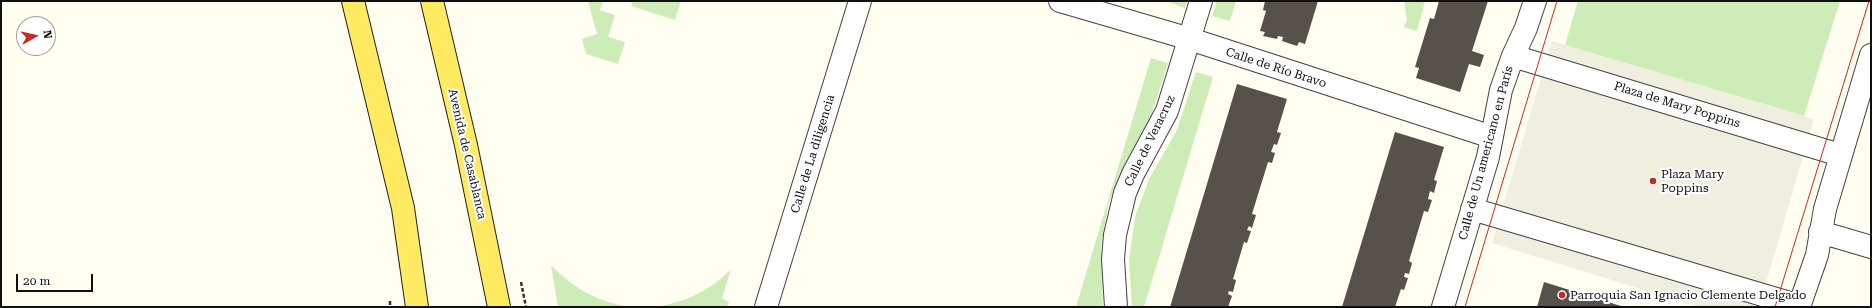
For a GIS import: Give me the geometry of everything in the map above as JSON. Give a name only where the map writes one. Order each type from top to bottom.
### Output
[{"type":"main road","points":[[353,1],[403,208],[417,307]]},
{"type":"main road","name":"Avenida de Casablanca","points":[[432,1],[468,153],[499,307]]},
{"type":"street","name":"Calle de La diligencia","points":[[766,307],[860,1]]},
{"type":"street","name":"Calle de Río Bravo","points":[[1060,1],[1190,40],[1492,137]]},
{"type":"street","name":"Calle de Veracruz","points":[[1116,307],[1113,259],[1115,235],[1125,193],[1133,174],[1167,111],[1201,1]]},
{"type":"street","name":"Calle de Un americano en París","points":[[1443,307],[1492,137],[1501,90],[1513,56],[1526,28],[1535,1]]},
{"type":"street","points":[[1472,209],[1799,306],[1817,255],[1825,209],[1871,55]]},
{"type":"street","name":"Plaza de Mary Poppins","points":[[1513,56],[1840,155]]},
{"type":"street","points":[[1820,232],[1871,247]]},
{"type":"path","points":[[389,295],[390,307]]},
{"type":"green space","points":[[588,1],[603,1],[600,10],[615,15],[608,37],[625,42],[618,64],[586,54],[582,39],[597,34]]},
{"type":"green space","points":[[633,1],[681,1],[675,20],[631,6]]},
{"type":"green space","points":[[1187,1],[1185,8],[1168,2]]},
{"type":"green space","points":[[1217,1],[1236,1],[1230,21],[1212,16]]},
{"type":"green space","points":[[1404,1],[1425,1],[1417,31],[1404,27],[1407,20]]},
{"type":"green space","points":[[1578,1],[1840,1],[1804,116],[1565,45]]},
{"type":"green space","points":[[1151,58],[1168,63],[1151,116],[1119,175],[1108,206],[1101,246],[1103,307],[1076,307]]},
{"type":"green space","points":[[1196,72],[1213,77],[1144,307],[1132,307],[1129,260],[1135,217],[1149,179],[1177,130]]},
{"type":"green space","points":[[551,265],[568,281],[587,293],[608,302],[631,307],[558,307]]},
{"type":"green space","points":[[731,269],[722,298],[729,302],[727,307],[652,307],[674,303],[695,295],[714,284]]},
{"type":"shaded area","name":"Plaza Mary Poppins","points":[[1552,41],[1814,119],[1759,307],[1699,307],[1492,243]]},
{"type":"building","points":[[1265,1],[1318,1],[1305,44],[1299,42],[1297,46],[1282,41],[1283,37],[1278,36],[1277,39],[1263,36],[1265,32],[1260,31],[1266,11],[1263,10]]},
{"type":"building","points":[[1439,1],[1488,1],[1472,51],[1484,55],[1480,67],[1469,64],[1460,92],[1416,78],[1419,68],[1415,67],[1430,18],[1434,19]]},
{"type":"building","points":[[1237,84],[1287,99],[1277,132],[1281,133],[1277,145],[1274,144],[1271,152],[1275,153],[1272,163],[1268,162],[1252,214],[1256,215],[1252,228],[1249,226],[1247,230],[1251,231],[1247,243],[1244,242],[1233,279],[1236,280],[1233,292],[1229,291],[1228,294],[1232,296],[1228,307],[1170,307]]},
{"type":"building","points":[[1395,132],[1444,147],[1434,180],[1437,181],[1434,193],[1430,191],[1428,199],[1432,200],[1428,212],[1424,211],[1409,261],[1412,263],[1409,274],[1405,273],[1404,277],[1408,278],[1404,290],[1401,289],[1395,307],[1342,307]]},
{"type":"building","name":"Parroquia San Ignacio Clemente Delgado","points":[[1544,282],[1624,307],[1537,307]]},
{"type":"tram line","points":[[1465,307],[1557,1]]},
{"type":"tram line","points":[[1775,307],[1869,1]]},
{"type":"place","name":"Plaza Mary Poppins","points":[[1653,181]]},
{"type":"place","name":"Parroquia San Ignacio Clemente Delgado","points":[[1562,295]]}]
